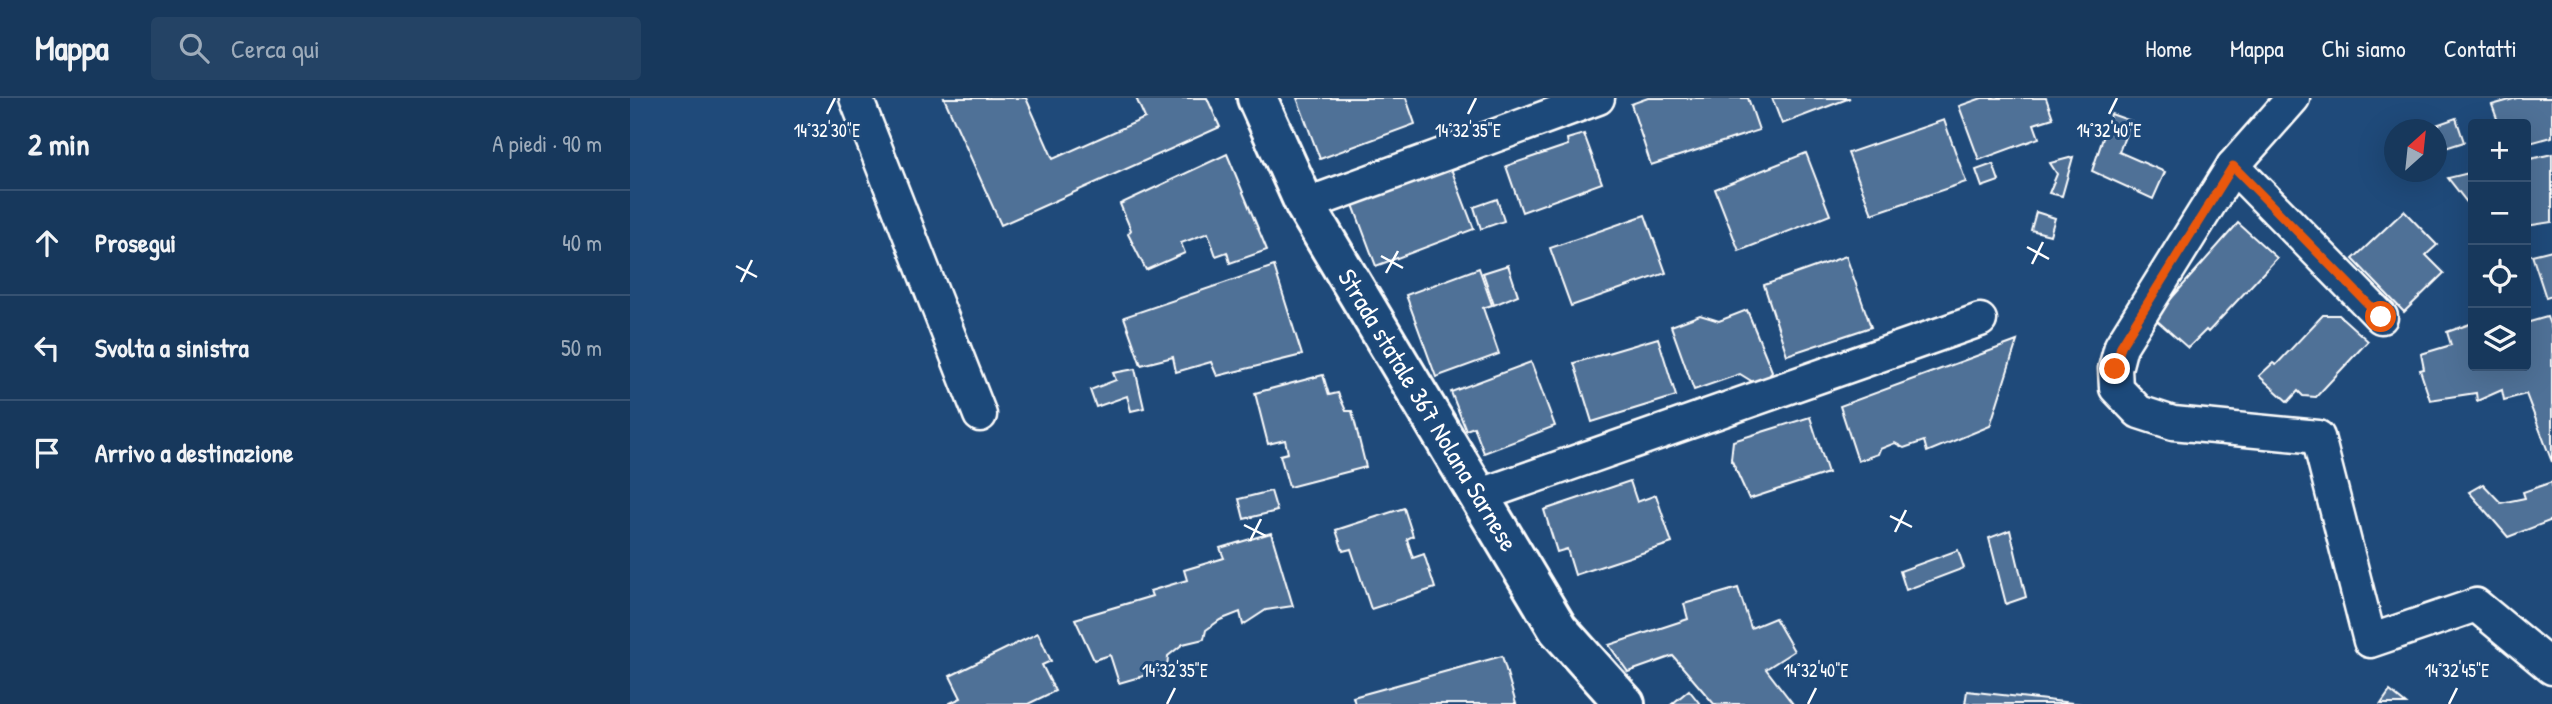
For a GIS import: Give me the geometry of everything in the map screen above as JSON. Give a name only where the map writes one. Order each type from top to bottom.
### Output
[{"type":"main road","name":"Strada statale 367 Nolana Sarnese","points":[[1257,98],[1305,205],[1481,495],[1558,629],[1625,704]]},
{"type":"street","points":[[856,98],[980,415]]},
{"type":"street","points":[[1305,205],[1598,98]]},
{"type":"street","points":[[2293,98],[2233,166],[2121,346],[2115,369],[2116,388],[2139,412],[2173,423],[2318,437],[2370,641],[2476,605],[2552,668]]},
{"type":"street","points":[[2233,166],[2381,317]]},
{"type":"street","points":[[1481,495],[1980,320]]},
{"type":"building","points":[[944,98],[1026,98],[1053,159],[1145,118],[1136,98],[1207,98],[1220,127],[1001,225]]},
{"type":"building","points":[[1297,98],[1406,98],[1415,124],[1320,159]]},
{"type":"building","points":[[1648,98],[1748,98],[1759,130],[1651,165],[1631,104]]},
{"type":"building","points":[[1772,98],[1850,98],[1782,124]]},
{"type":"building","points":[[1982,98],[2046,98],[2053,118],[2034,124],[2039,138],[1979,160],[1959,106]]},
{"type":"building","points":[[2517,98],[2552,98],[2552,137],[2531,143],[2531,119],[2497,119],[2492,105]]},
{"type":"building","points":[[2111,114],[2131,121],[2119,152],[2165,172],[2153,199],[2092,171]]},
{"type":"building","points":[[2456,118],[2464,142],[2447,147],[2447,121]]},
{"type":"building","points":[[1944,120],[1966,182],[1872,214],[1848,153]]},
{"type":"building","points":[[1584,134],[1602,183],[1522,212],[1506,166],[1568,145],[1567,139]]},
{"type":"building","points":[[1806,153],[1830,215],[1739,251],[1715,189]]},
{"type":"building","points":[[1227,154],[1267,250],[1230,263],[1227,252],[1216,256],[1208,233],[1181,243],[1185,253],[1146,270],[1128,234],[1131,230],[1120,204]]},
{"type":"building","points":[[2552,154],[2552,222],[2531,225],[2531,159]]},
{"type":"building","points":[[2073,157],[2062,196],[2049,193],[2057,174],[2050,163]]},
{"type":"building","points":[[1993,164],[1999,181],[1982,187],[1976,170]]},
{"type":"building","points":[[1450,166],[1474,229],[1376,266],[1352,202]]},
{"type":"building","points":[[2468,173],[2468,204],[2448,178]]},
{"type":"building","points":[[1497,199],[1504,221],[1481,229],[1474,207]]},
{"type":"building","points":[[2404,211],[2437,245],[2426,255],[2444,273],[2404,312],[2353,259]]},
{"type":"building","points":[[2036,212],[2055,218],[2050,235],[2031,230]]},
{"type":"building","points":[[1645,215],[1666,273],[1571,306],[1550,248]]},
{"type":"building","points":[[2238,223],[2277,258],[2208,332],[2206,330],[2188,348],[2154,318]]},
{"type":"building","points":[[2552,250],[2552,296],[2546,298],[2532,255]]},
{"type":"building","points":[[1846,256],[1871,327],[1787,355],[1764,285]]},
{"type":"building","points":[[1508,265],[1518,295],[1494,305],[1483,273]]},
{"type":"building","points":[[1274,266],[1302,355],[1217,376],[1211,362],[1176,372],[1173,357],[1141,365],[1124,317]]},
{"type":"building","points":[[1479,268],[1492,305],[1483,308],[1499,354],[1436,377],[1406,295]]},
{"type":"building","points":[[1747,310],[1772,371],[1769,377],[1753,382],[1740,374],[1694,390],[1671,326],[1700,315],[1719,321]]},
{"type":"building","points":[[2323,315],[2339,315],[2368,341],[2316,397],[2303,396],[2298,391],[2288,402],[2259,376],[2273,363],[2276,365]]},
{"type":"building","points":[[2547,317],[2552,330],[2552,462],[2526,394],[2504,400],[2502,390],[2477,401],[2476,393],[2430,400],[2420,370],[2424,369],[2421,354],[2451,345],[2447,332],[2468,325],[2468,371],[2531,371],[2531,322]]},
{"type":"building","points":[[1658,338],[1676,396],[1592,422],[1574,363]]},
{"type":"building","points":[[2017,341],[1990,426],[1927,452],[1924,441],[1904,448],[1895,443],[1880,449],[1878,454],[1858,461],[1840,406]]},
{"type":"building","points":[[1531,362],[1555,426],[1484,453],[1474,427],[1466,430],[1451,392]]},
{"type":"building","points":[[1135,369],[1144,408],[1131,411],[1127,396],[1096,407],[1090,390],[1116,380],[1113,373]]},
{"type":"building","points":[[1323,375],[1329,395],[1338,393],[1346,411],[1352,411],[1366,467],[1289,487],[1280,455],[1288,453],[1285,440],[1268,444],[1255,393]]},
{"type":"building","points":[[1810,417],[1828,473],[1749,499],[1731,459],[1733,441]]},
{"type":"building","points":[[1630,481],[1637,502],[1656,495],[1672,543],[1575,575],[1567,549],[1557,552],[1544,510]]},
{"type":"building","points":[[2552,482],[2552,520],[2508,537],[2469,492],[2483,484],[2501,503],[2525,498],[2523,492]]},
{"type":"building","points":[[1271,491],[1277,511],[1244,519],[1239,499]]},
{"type":"building","points":[[1404,508],[1413,536],[1407,539],[1413,558],[1424,554],[1435,588],[1371,609],[1351,549],[1343,551],[1336,530]]},
{"type":"building","points":[[2010,530],[2026,597],[2006,604],[1989,538]]},
{"type":"building","points":[[1271,533],[1293,606],[1266,610],[1243,625],[1240,612],[1220,620],[1206,630],[1204,639],[1183,644],[1168,656],[1167,669],[1119,683],[1110,655],[1094,660],[1075,619],[1152,596],[1150,591],[1187,580],[1184,570],[1224,558],[1220,548]]},
{"type":"building","points":[[1958,550],[1964,568],[1906,590],[1900,571]]},
{"type":"building","points":[[1738,588],[1751,628],[1775,618],[1794,651],[1766,669],[1793,704],[1714,704],[1673,656],[1628,672],[1609,645],[1688,619],[1684,604]]},
{"type":"building","points":[[1038,633],[1051,661],[1042,665],[1055,691],[1028,704],[948,704],[961,698],[950,676]]},
{"type":"building","points":[[1502,656],[1516,704],[1355,704],[1353,697]]},
{"type":"building","points":[[1689,690],[1700,704],[1672,704]]},
{"type":"building","points":[[1967,691],[2082,704],[1965,704]]},
{"type":"building","points":[[2390,691],[2406,704],[2381,704]]},
{"type":"route","points":[[2115,369],[2121,346],[2233,166],[2381,317]]}]
